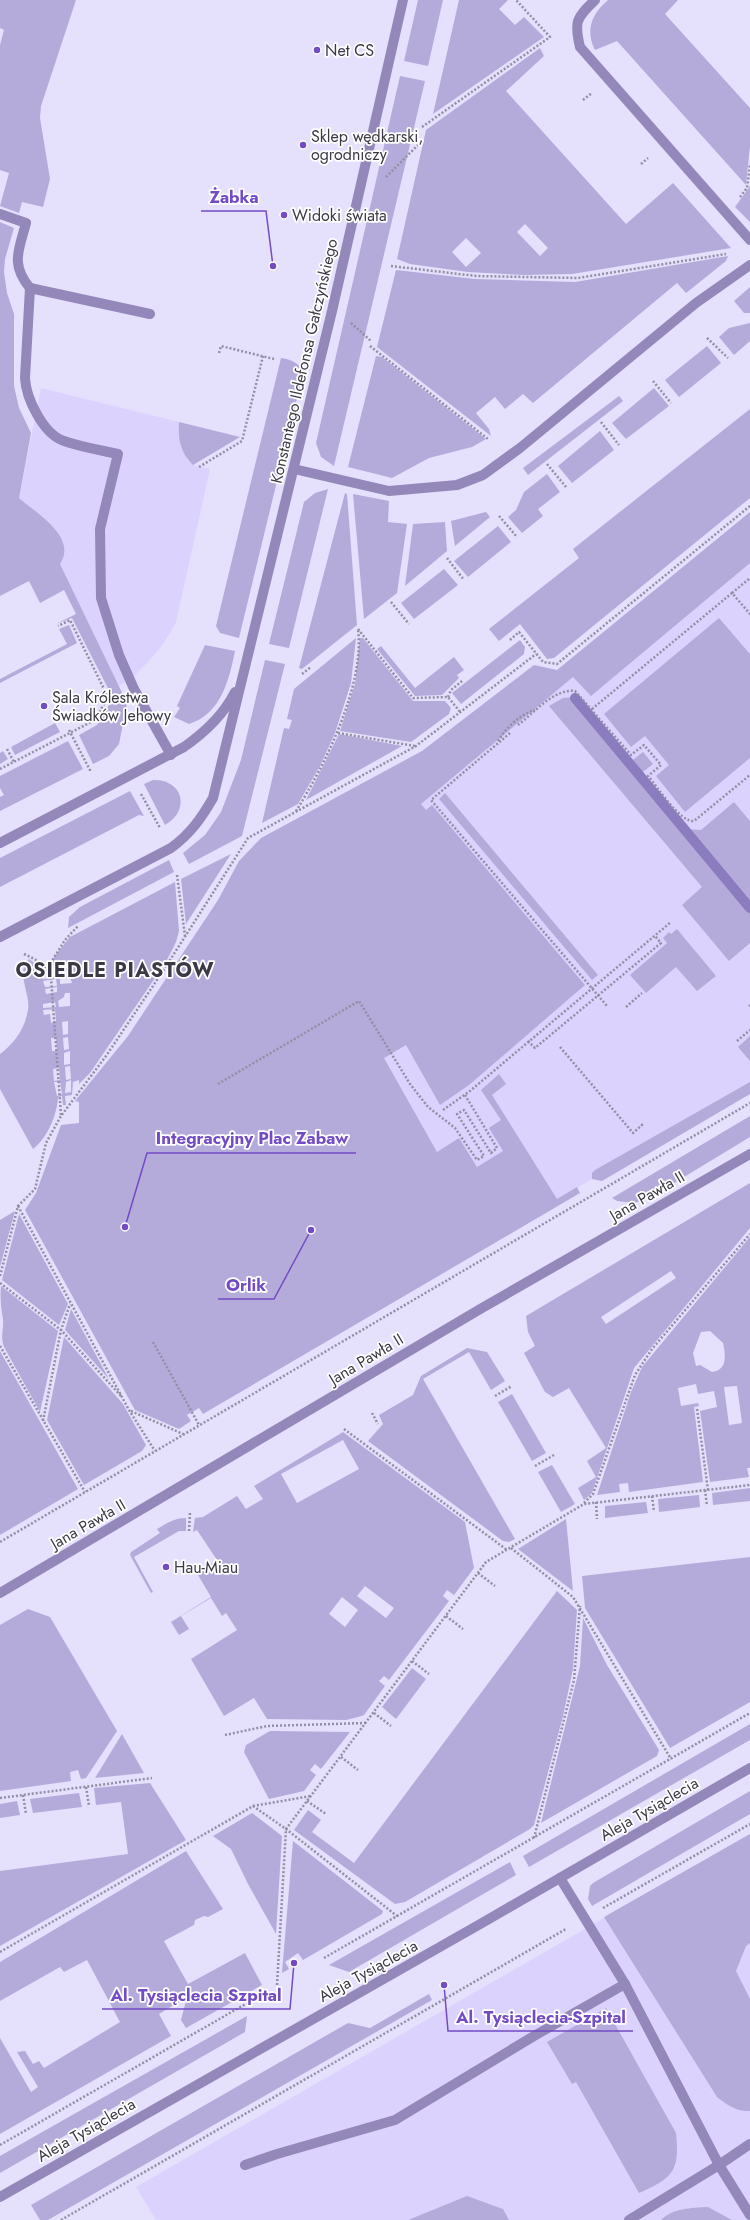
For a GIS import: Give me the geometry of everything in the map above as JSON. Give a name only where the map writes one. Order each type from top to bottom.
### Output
[{"type":"street","name":"Konstantego Ildefonsa Gałczyńskiego","points":[[0,937],[171,848],[187,836],[201,819],[213,798],[240,682],[251,648],[332,311],[403,0]]},
{"type":"street","points":[[595,0],[578,19],[576,28],[580,47],[750,240]]},
{"type":"street","points":[[0,214],[26,223],[16,263],[23,280],[30,288],[150,314]]},
{"type":"street","points":[[294,469],[390,491],[457,485],[483,475],[520,448],[696,303],[750,265]]},
{"type":"street","points":[[30,288],[25,366],[26,390],[31,404],[46,427],[58,438],[118,454],[100,530],[101,598],[119,655],[134,689],[171,755]]},
{"type":"street","name":"Konstantego Ildefonsa Gałczyńskiego","points":[[0,843],[171,755],[196,738],[221,714],[232,698],[240,682]]},
{"type":"street","name":"Jana Pawła II","points":[[0,1593],[482,1308],[750,1154]]},
{"type":"street","name":"Aleja Tysiąclecia","points":[[0,2198],[750,1768]]},
{"type":"street","points":[[560,1878],[625,1984],[719,2165],[750,2215]]},
{"type":"street","points":[[246,2166],[277,2154],[395,2120],[534,2036],[625,1984]]},
{"type":"street","points":[[631,2219],[719,2165],[750,2144]]},
{"type":"path","points":[[422,126],[550,37],[516,0]]},
{"type":"path","points":[[380,182],[418,145]]},
{"type":"path","points":[[728,214],[747,188],[750,164]]},
{"type":"path","points":[[391,266],[476,276],[578,278],[734,252]]},
{"type":"path","points":[[345,318],[372,341]]},
{"type":"path","points":[[707,338],[728,358]]},
{"type":"path","points":[[219,353],[221,346],[274,359]]},
{"type":"path","points":[[370,346],[488,438]]},
{"type":"path","points":[[199,467],[242,441],[262,356]]},
{"type":"path","points":[[653,381],[671,403]]},
{"type":"path","points":[[601,422],[619,445]]},
{"type":"path","points":[[547,464],[566,487]]},
{"type":"path","points":[[510,640],[519,632],[542,662],[557,664],[750,506]]},
{"type":"path","points":[[499,516],[517,537]]},
{"type":"path","points":[[447,558],[464,580]]},
{"type":"path","points":[[592,709],[750,578]]},
{"type":"path","points":[[732,593],[750,614]]},
{"type":"path","points":[[391,602],[409,624]]},
{"type":"path","points":[[0,769],[95,720],[108,697],[70,620],[58,626]]},
{"type":"path","points":[[296,812],[311,788],[338,733],[353,684],[359,641],[358,629],[413,698],[448,697]]},
{"type":"path","points":[[0,1276],[18,1206],[35,1188],[46,1143],[61,1116],[106,1056],[185,937],[248,838],[416,746],[536,654]]},
{"type":"path","points":[[302,674],[311,667]]},
{"type":"path","points":[[448,697],[451,690],[462,681]]},
{"type":"path","points":[[518,725],[555,696],[569,690],[579,694],[631,755],[644,745],[660,765],[648,776],[685,819],[694,821],[750,775]]},
{"type":"path","points":[[448,697],[461,713]]},
{"type":"path","points":[[495,745],[505,730],[525,713],[537,710]]},
{"type":"path","points":[[70,732],[91,773]]},
{"type":"path","points":[[338,733],[416,746]]},
{"type":"path","points":[[510,733],[430,800],[607,1006]]},
{"type":"path","points":[[7,749],[14,762]]},
{"type":"path","points":[[141,793],[160,828]]},
{"type":"path","points":[[177,875],[185,937]]},
{"type":"path","points":[[443,1110],[465,1096],[528,1041],[671,922]]},
{"type":"path","points":[[61,1116],[50,964],[55,953],[78,926]]},
{"type":"path","points":[[528,1041],[535,1048],[598,996],[661,943],[655,936]]},
{"type":"path","points":[[24,954],[37,960],[46,969],[50,976]]},
{"type":"path","points":[[626,1007],[642,993]]},
{"type":"path","points":[[218,1084],[359,1001],[410,1084],[428,1107],[455,1128],[477,1160],[484,1156],[457,1114],[464,1110],[491,1153],[498,1148],[465,1096]]},
{"type":"path","points":[[737,1041],[750,1030]]},
{"type":"path","points":[[560,1047],[633,1133],[637,1127],[642,1125],[640,1123]]},
{"type":"path","points":[[0,1542],[750,1103]]},
{"type":"path","points":[[18,1206],[129,1410],[155,1451]]},
{"type":"path","points":[[277,1986],[286,1829],[486,1562],[584,1504],[593,1494],[635,1375],[652,1349],[750,1234]]},
{"type":"path","points":[[0,1283],[61,1330],[124,1399]]},
{"type":"path","points":[[43,1422],[61,1330],[70,1304]]},
{"type":"path","points":[[153,1342],[199,1425]]},
{"type":"path","points":[[0,1346],[85,1492]]},
{"type":"path","points":[[495,1396],[512,1386]]},
{"type":"path","points":[[697,1409],[707,1506]]},
{"type":"path","points":[[129,1410],[183,1434]]},
{"type":"path","points":[[372,1413],[378,1424]]},
{"type":"path","points":[[344,1429],[507,1550]]},
{"type":"path","points":[[535,1466],[554,1455]]},
{"type":"path","points":[[584,1504],[750,1485]]},
{"type":"path","points":[[652,1496],[654,1512]]},
{"type":"path","points":[[596,1502],[597,1519]]},
{"type":"path","points":[[189,1531],[190,1512]]},
{"type":"path","points":[[511,1548],[565,1589],[580,1606],[671,1759]]},
{"type":"path","points":[[478,1573],[495,1586]]},
{"type":"path","points":[[534,1838],[574,1680],[580,1606]]},
{"type":"path","points":[[446,1616],[463,1629]]},
{"type":"path","points":[[412,1661],[429,1674]]},
{"type":"path","points":[[374,1713],[391,1726]]},
{"type":"path","points":[[324,1958],[750,1713]]},
{"type":"path","points":[[225,1735],[267,1726],[366,1724]]},
{"type":"path","points":[[341,1757],[358,1770]]},
{"type":"path","points":[[0,1798],[152,1778]]},
{"type":"path","points":[[86,1786],[89,1806]]},
{"type":"path","points":[[23,1795],[26,1814]]},
{"type":"path","points":[[0,1952],[253,1806],[312,1796]]},
{"type":"path","points":[[307,1801],[326,1814]]},
{"type":"path","points":[[253,1806],[286,1829],[398,1916]]},
{"type":"path","points":[[61,2220],[750,1824]]},
{"type":"path","points":[[0,2145],[249,2002]]},
{"type":"shaded area","points":[[0,0],[76,0],[41,106],[40,118],[50,179],[43,207],[22,202],[19,213],[0,206],[9,173],[0,170],[0,45],[4,30],[0,28]]},
{"type":"shaded area","points":[[418,0],[443,0],[428,66],[404,61]]},
{"type":"shaded area","points":[[459,0],[508,0],[499,9],[515,25],[524,17],[544,37],[433,114]]},
{"type":"shaded area","points":[[608,0],[678,0],[665,14],[750,108],[750,146],[746,185],[617,41],[595,50],[590,29],[594,16],[602,5]]},
{"type":"shaded area","points":[[540,48],[544,56],[506,91],[626,224],[673,183],[731,248],[572,274],[524,275],[468,272],[410,264],[397,259],[426,130]],"holes":[[[525,224],[548,248],[540,256],[517,232]],[[466,238],[481,253],[466,267],[452,252]]]},
{"type":"shaded area","points":[[400,76],[425,81],[334,466],[321,457],[316,443]]},
{"type":"shaded area","points":[[750,186],[750,222],[735,207]]},
{"type":"shaded area","points":[[0,222],[14,228],[5,259],[4,272],[7,293],[14,314],[14,386],[19,408],[31,433],[19,498],[53,526],[64,544],[64,554],[60,564],[127,703],[119,744],[109,756],[93,764],[79,735],[97,725],[113,698],[72,618],[56,624],[76,614],[64,590],[40,603],[29,581],[0,596]]},
{"type":"shaded area","points":[[728,256],[726,261],[686,293],[677,283],[533,403],[523,394],[505,409],[495,397],[476,413],[489,429],[491,436],[377,347],[396,270],[475,279],[575,282]]},
{"type":"shaded area","points":[[750,287],[750,313],[744,313],[734,301]]},
{"type":"shaded area","points":[[750,323],[750,341],[734,355],[719,337],[729,328]]},
{"type":"shaded area","points":[[707,346],[721,363],[679,397],[665,380]]},
{"type":"shaded area","points":[[376,356],[382,357],[486,439],[472,447],[429,458],[392,478],[348,467]]},
{"type":"shaded area","points":[[281,358],[296,363],[303,370],[302,378],[239,638],[220,633],[216,626]]},
{"type":"shaded area","points":[[41,388],[179,422],[179,436],[187,459],[193,465],[210,469],[176,622],[164,643],[148,662],[130,680],[118,686],[60,564],[64,549],[19,498]]},
{"type":"shaded area","points":[[654,388],[669,406],[626,439],[612,423]]},
{"type":"shaded area","points":[[619,396],[623,401],[528,475],[523,468]]},
{"type":"shaded area","points":[[750,409],[750,498],[554,658],[547,659],[520,624],[499,641],[489,629],[579,558],[573,549]]},
{"type":"shaded area","points":[[179,422],[240,437],[193,465],[185,455],[181,445]]},
{"type":"shaded area","points":[[600,431],[614,450],[572,483],[558,466]]},
{"type":"shaded area","points":[[547,474],[560,492],[538,509],[543,516],[522,533],[508,517],[516,510],[524,492]]},
{"type":"shaded area","points":[[328,489],[289,648],[269,644],[304,502],[315,493]]},
{"type":"shaded area","points":[[345,493],[347,494],[357,625],[302,669],[299,668]]},
{"type":"shaded area","points":[[353,494],[389,501],[388,522],[407,524],[397,593],[364,619]]},
{"type":"shaded area","points":[[486,512],[490,517],[455,546],[451,521]]},
{"type":"shaded area","points":[[750,512],[750,563],[591,696],[573,677],[421,804],[426,810],[432,805],[585,985],[469,1085],[440,1105],[406,1045],[384,1058],[437,1152],[459,1138],[477,1167],[503,1151],[489,1128],[501,1120],[481,1090],[499,1074],[506,1084],[492,1095],[557,1199],[577,1187],[580,1193],[203,1414],[199,1408],[187,1415],[191,1421],[179,1429],[135,1410],[25,1210],[36,1193],[61,1125],[79,1123],[79,1102],[75,1101],[128,1036],[218,900],[239,861],[261,838],[422,751],[534,665],[557,670]]},
{"type":"shaded area","points":[[445,522],[447,551],[405,586],[413,524]]},
{"type":"shaded area","points":[[498,526],[511,542],[468,577],[454,561]]},
{"type":"shaded area","points":[[750,526],[750,1090],[592,1179],[174,1422],[295,895]]},
{"type":"shaded area","points":[[444,569],[458,585],[414,619],[401,603]]},
{"type":"shaded area","points":[[719,618],[750,654],[750,758],[685,812],[656,776],[669,765],[645,736],[631,747],[604,714]]},
{"type":"shaded area","points":[[69,625],[77,643],[0,683],[0,679],[67,644],[59,629]]},
{"type":"shaded area","points":[[356,638],[351,683],[335,733],[320,766],[298,804],[262,823],[284,728],[289,729],[292,720],[287,719],[294,689]]},
{"type":"shaded area","points":[[360,638],[363,638],[413,701],[445,701],[451,708],[449,714],[411,742],[340,731],[355,684]]},
{"type":"shaded area","points":[[520,640],[525,647],[524,654],[461,704],[452,693]]},
{"type":"shaded area","points":[[205,645],[235,651],[230,673],[222,695],[209,712],[200,719],[189,724],[174,717],[180,708],[177,706]]},
{"type":"shaded area","points":[[381,646],[415,688],[454,657],[464,670],[457,675],[459,678],[442,695],[415,696],[377,649]]},
{"type":"shaded area","points":[[265,660],[285,664],[242,836],[189,864],[183,853],[205,835],[221,812],[241,760]]},
{"type":"shaded area","points":[[573,697],[629,763],[643,752],[653,764],[639,775],[684,829],[701,830],[734,802],[750,821],[750,943],[729,961],[682,905],[702,887],[549,706],[563,698]]},
{"type":"shaded area","points":[[55,723],[60,732],[15,755],[11,747]]},
{"type":"shaded area","points":[[339,734],[402,746],[306,800]]},
{"type":"shaded area","points":[[68,741],[83,769],[0,811],[0,797],[4,795],[0,788],[0,776]]},
{"type":"shaded area","points":[[3,751],[8,759],[0,764],[0,753]]},
{"type":"shaded area","points":[[153,780],[171,784],[180,796],[181,804],[178,812],[173,819],[165,825],[144,784]]},
{"type":"shaded area","points":[[130,791],[144,816],[139,815],[0,887],[0,858]]},
{"type":"shaded area","points":[[445,793],[598,975],[592,980],[439,799]]},
{"type":"shaded area","points":[[231,854],[186,924],[181,879]]},
{"type":"shaded area","points":[[169,860],[174,872],[68,928],[69,917],[80,907]]},
{"type":"shaded area","points":[[175,882],[179,931],[176,942],[166,962],[90,1073],[79,1084],[79,1080],[73,1082],[72,1095],[65,1096],[66,1105],[63,1105],[62,1096],[58,1097],[56,1112],[47,1133],[33,1149],[0,1089],[0,1054],[15,1040],[27,1017],[28,1004],[23,977],[25,964],[29,959],[41,968],[42,972],[55,970],[54,965],[52,965],[54,957],[70,937]],"holes":[[[69,963],[70,968],[58,969],[57,964]],[[58,971],[70,971],[70,975],[59,977]],[[55,972],[56,977],[43,979],[42,974]],[[70,977],[72,983],[60,984],[60,979]],[[56,979],[57,986],[45,987],[43,981]],[[57,987],[57,992],[46,994],[45,989]],[[65,993],[70,993],[70,1006],[59,1007],[58,1001],[64,997]],[[55,1002],[56,1007],[43,1008],[43,1004]],[[55,1009],[56,1021],[51,1023],[50,1014],[44,1015],[43,1010]],[[68,1021],[68,1034],[63,1035],[62,1022]],[[68,1037],[69,1049],[64,1050],[63,1038]],[[51,1038],[56,1038],[57,1051],[52,1051]],[[70,1051],[70,1064],[64,1065],[64,1053]],[[70,1066],[71,1079],[66,1080],[65,1067]],[[59,1068],[60,1080],[54,1081],[53,1069]],[[71,1080],[71,1092],[65,1093],[66,1082]],[[54,1082],[60,1082],[62,1094],[57,1096]]]},
{"type":"shaded area","points":[[677,929],[716,976],[697,991],[676,967],[646,993],[630,975],[667,943],[663,938],[669,932],[671,934]]},
{"type":"shaded area","points":[[750,1036],[750,1061],[738,1047]]},
{"type":"shaded area","points":[[750,1082],[750,1094],[602,1181],[592,1179],[592,1173],[595,1170]]},
{"type":"shaded area","points":[[750,1116],[750,1137],[656,1194],[635,1203],[617,1201],[612,1198]]},
{"type":"shaded area","points":[[750,1183],[750,1228],[634,1368],[592,1493],[584,1500],[578,1488],[596,1477],[587,1461],[606,1448],[569,1388],[553,1397],[545,1392],[524,1353],[535,1346],[528,1332],[526,1316]],"holes":[[[671,1271],[676,1278],[606,1324],[601,1317]]]},
{"type":"shaded area","points":[[15,1211],[0,1267],[0,1220]]},
{"type":"shaded area","points":[[19,1214],[68,1304],[59,1325],[2,1280]]},
{"type":"shaded area","points":[[750,1237],[750,1468],[747,1468],[749,1477],[710,1482],[700,1411],[717,1407],[714,1391],[698,1394],[696,1384],[678,1388],[681,1406],[698,1403],[699,1406],[694,1407],[703,1482],[629,1492],[628,1483],[619,1484],[620,1492],[597,1495],[631,1392],[642,1367]],"holes":[[[710,1331],[723,1343],[725,1353],[723,1365],[717,1371],[712,1372],[700,1365],[696,1366],[693,1353],[701,1332]],[[737,1386],[742,1423],[729,1425],[724,1387]]]},
{"type":"shaded area","points":[[1,1286],[58,1331],[40,1412],[4,1347],[2,1336],[3,1323]]},
{"type":"shaded area","points":[[71,1309],[109,1379],[65,1330]]},
{"type":"shaded area","points":[[64,1337],[123,1404],[146,1445],[142,1451],[84,1485],[47,1420]]},
{"type":"shaded area","points":[[467,1348],[487,1352],[505,1381],[491,1390],[469,1352],[423,1379],[515,1539],[509,1542],[503,1541],[368,1441],[383,1424],[379,1415],[413,1395],[421,1376]]},
{"type":"shaded area","points":[[0,1351],[78,1489],[0,1535]]},
{"type":"shaded area","points":[[512,1394],[546,1453],[532,1461],[498,1402]]},
{"type":"shaded area","points":[[343,1432],[465,1522],[474,1568],[454,1595],[447,1590],[443,1596],[449,1601],[389,1680],[384,1676],[379,1681],[385,1686],[364,1715],[346,1720],[267,1719],[254,1698],[224,1716],[191,1659],[237,1630],[226,1613],[222,1616],[211,1598],[181,1616],[189,1629],[179,1635],[171,1622],[211,1597],[198,1575],[201,1573],[200,1571],[217,1560],[197,1530],[193,1532],[195,1518],[203,1517],[237,1496],[246,1509],[263,1499],[254,1486]],"holes":[[[343,1440],[359,1469],[297,1503],[281,1474]],[[365,1586],[394,1608],[386,1618],[357,1596]],[[342,1597],[358,1610],[345,1627],[329,1614]]]},
{"type":"shaded area","points":[[552,1465],[575,1504],[561,1512],[538,1472]]},
{"type":"shaded area","points":[[750,1488],[750,1501],[713,1505],[712,1493]]},
{"type":"shaded area","points":[[699,1495],[700,1507],[659,1512],[658,1499]]},
{"type":"shaded area","points":[[646,1502],[648,1513],[605,1518],[605,1506]]},
{"type":"shaded area","points":[[186,1518],[186,1531],[179,1531],[134,1557],[153,1592],[151,1593],[130,1555],[131,1552],[160,1533],[157,1529],[175,1520]]},
{"type":"shaded area","points":[[566,1519],[573,1591],[518,1549]]},
{"type":"shaded area","points":[[750,1557],[750,1702],[670,1748],[585,1608],[582,1576]]},
{"type":"shaded area","points":[[557,1591],[577,1610],[573,1669],[563,1716],[534,1825],[530,1829],[405,1902],[395,1904],[294,1830],[308,1810],[321,1820],[312,1832],[354,1863]]},
{"type":"shaded area","points":[[28,1609],[50,1617],[117,1731],[86,1778],[81,1779],[78,1770],[70,1772],[71,1781],[0,1791],[0,1625]]},
{"type":"shaded area","points":[[583,1618],[607,1665],[659,1750],[657,1756],[541,1823],[580,1666]]},
{"type":"shaded area","points":[[412,1668],[426,1679],[396,1719],[382,1707]]},
{"type":"shaded area","points":[[750,1724],[750,1740],[529,1867],[523,1856]]},
{"type":"shaded area","points":[[270,1731],[350,1732],[321,1769],[315,1764],[310,1770],[316,1775],[304,1791],[269,1799],[244,1752],[246,1745]]},
{"type":"shaded area","points":[[122,1734],[144,1773],[95,1778]]},
{"type":"shaded area","points":[[150,1783],[186,1840],[0,1946],[0,1871],[128,1854],[121,1802],[96,1805],[94,1788]]},
{"type":"shaded area","points":[[750,1791],[750,1814],[592,1906],[588,1899],[590,1886],[593,1883]]},
{"type":"shaded area","points":[[79,1793],[82,1807],[33,1813],[30,1799]]},
{"type":"shaded area","points":[[17,1801],[20,1815],[0,1818],[0,1804]]},
{"type":"shaded area","points":[[252,1813],[282,1836],[276,1934],[248,1884],[231,1849],[213,1836]]},
{"type":"shaded area","points":[[750,1834],[750,2220],[156,2220],[136,2187]]},
{"type":"shaded area","points":[[750,1834],[750,1943],[746,1946],[736,1971],[750,1999],[750,2111],[745,2111],[732,2107],[717,2097],[604,1917]]},
{"type":"shaded area","points":[[293,1841],[383,1911],[382,1914],[303,1960],[298,1953],[285,1962],[289,1969],[282,1973]]},
{"type":"shaded area","points":[[186,1851],[223,1909],[208,1917],[204,1916],[195,1920],[194,1925],[164,1941],[188,1984],[245,1953],[262,1985],[186,2028],[181,2020],[187,1997],[159,2014],[171,2036],[0,2134],[0,2038],[31,2092],[38,2087],[17,2052],[25,2051],[33,2064],[39,2061],[44,2068],[120,2022],[87,1960],[64,1972],[60,1967],[0,2001],[0,1962]]},
{"type":"shaded area","points":[[510,1862],[516,1875],[349,1972],[329,1965]]},
{"type":"shaded area","points":[[429,1994],[432,2000],[48,2220],[40,2220],[31,2205],[348,2023],[370,2028]]},
{"type":"shaded area","points":[[606,2008],[676,2133],[677,2156],[672,2172],[660,2183],[639,2193],[576,2082],[572,2084],[547,2042]]},
{"type":"shaded area","points":[[247,2016],[245,2032],[0,2173],[0,2156]]},
{"type":"shaded area","points":[[467,2196],[503,2209],[509,2220],[408,2220]]},
{"type":"shaded area","points":[[708,2207],[732,2220],[661,2220],[677,2211],[689,2208]]},
{"type":"waterway","points":[[575,698],[750,908]]},
{"type":"place","name":"Net CS","points":[[317,50]]},
{"type":"place","name":"Sklep wędkarski, ogrodniczy","points":[[303,145]]},
{"type":"place","name":"Widoki świata","points":[[284,215]]},
{"type":"place","name":"Żabka","points":[[273,266]]},
{"type":"place","name":"Sala Królestwa Świadków Jehowy","points":[[44,706]]},
{"type":"place","name":"Integracyjny Plac Zabaw","points":[[125,1227]]},
{"type":"place","name":"Orlik","points":[[311,1230]]},
{"type":"place","name":"Hau-Miau","points":[[166,1567]]},
{"type":"place","name":"Al. Tysiąclecia Szpital","points":[[294,1963]]},
{"type":"place","name":"Al. Tysiąclecia-Szpital","points":[[444,1985]]},
{"type":"district","name":"OSIEDLE PIASTÓW","points":[[115,970]]}]
